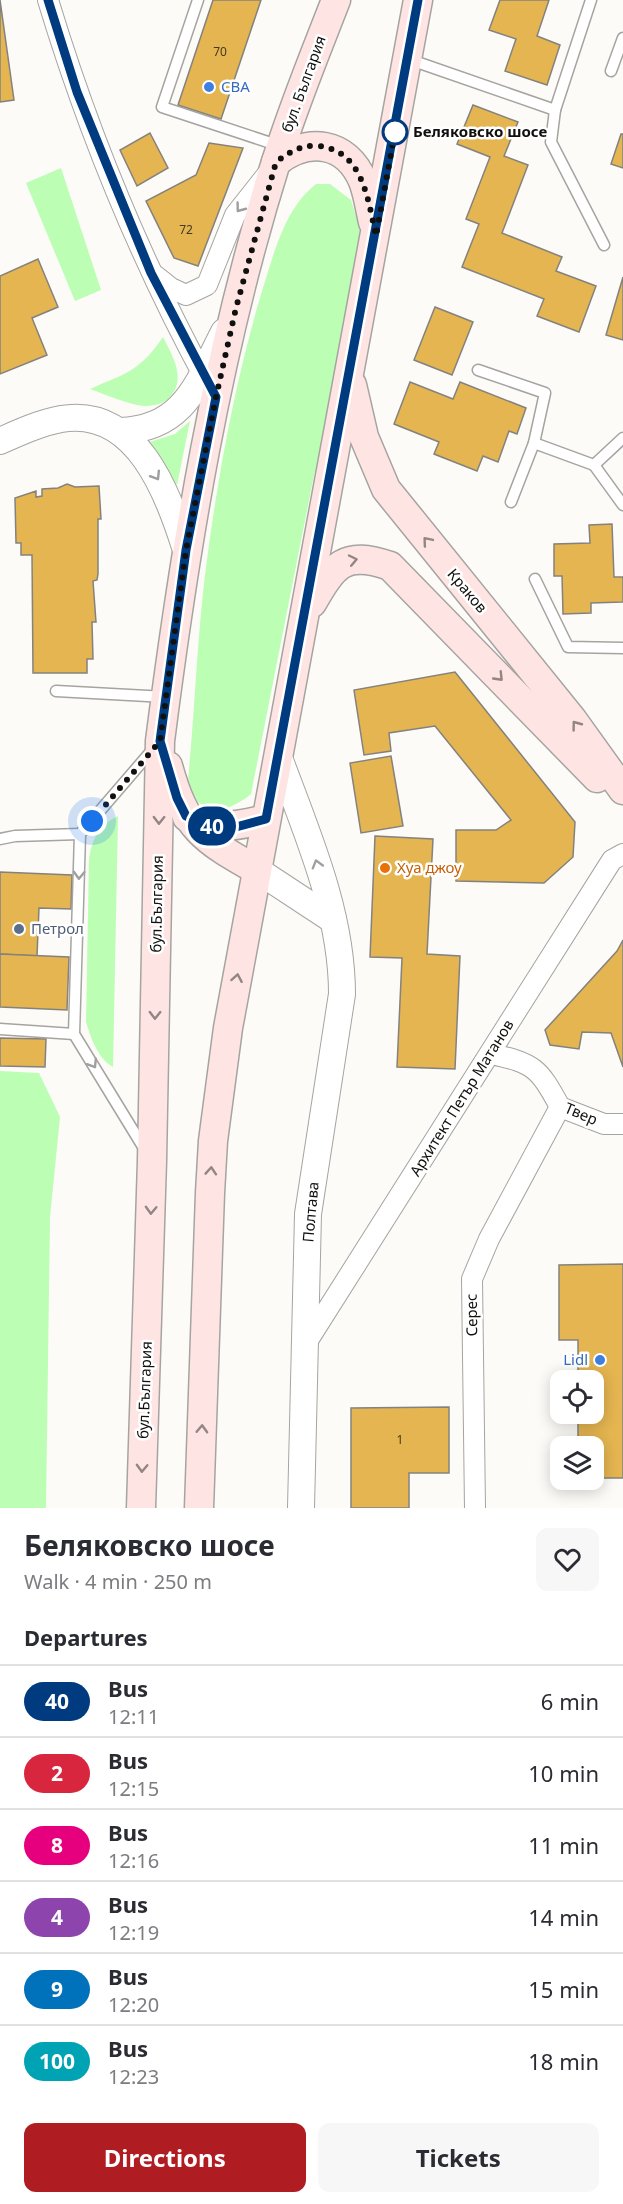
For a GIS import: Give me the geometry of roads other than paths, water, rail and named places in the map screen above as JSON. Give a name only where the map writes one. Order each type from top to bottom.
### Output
[{"type":"main road","name":"бул. България","points":[[236,308],[279,154],[336,0]]},
{"type":"main road","points":[[199,1508],[213,1141],[228,1028],[418,0]]},
{"type":"main road","points":[[279,154],[309,146],[331,148],[351,161],[362,180],[376,236]]},
{"type":"main road","name":"бул.България","points":[[141,1508],[152,1161],[160,741],[209,385],[236,308]]},
{"type":"main road","name":"Краков","points":[[350,373],[364,436],[386,489],[572,719],[623,790]]},
{"type":"main road","points":[[303,618],[331,572],[341,563],[351,558],[363,558],[390,566],[623,806]]},
{"type":"main road","points":[[160,741],[177,798],[186,816],[198,830],[224,852],[256,870]]},
{"type":"main road","points":[[186,816],[202,824],[217,827],[236,827],[266,819]]},
{"type":"street","points":[[48,0],[77,92],[151,273],[209,385],[191,396],[168,417],[142,430],[120,431]]},
{"type":"street","points":[[151,273],[171,288],[186,295],[207,285],[235,215],[279,154]]},
{"type":"street","points":[[0,441],[32,427],[61,419],[79,418],[120,431],[137,448],[162,486],[186,550]]},
{"type":"street","name":"Полтава","points":[[278,755],[312,847],[342,958],[342,994],[308,1214],[301,1508]]},
{"type":"street","name":"Архитект Петър Матанов","points":[[305,1345],[612,860],[623,854]]},
{"type":"street","points":[[256,870],[333,920]]},
{"type":"street","name":"Твер","points":[[491,1054],[520,1060],[543,1075],[560,1107],[604,1124],[623,1124]]},
{"type":"street","name":"Серес","points":[[475,1508],[472,1279],[489,1239],[560,1107]]},
{"type":"lane","points":[[198,0],[162,107],[279,154]]},
{"type":"lane","points":[[591,0],[555,110],[551,142],[604,245]]},
{"type":"lane","points":[[612,71],[623,38]]},
{"type":"lane","points":[[408,59],[555,110]]},
{"type":"lane","points":[[478,370],[545,393],[534,443],[511,502]]},
{"type":"lane","points":[[594,465],[623,438]]},
{"type":"lane","points":[[534,443],[594,465],[623,506]]},
{"type":"lane","points":[[535,579],[568,647],[623,648]]},
{"type":"lane","points":[[56,691],[166,697]]},
{"type":"lane","points":[[152,1161],[74,1034],[80,834],[160,741]]},
{"type":"lane","points":[[0,839],[80,834]]},
{"type":"lane","points":[[0,1029],[74,1034]]},
{"type":"place","name":"CBA","points":[[209,87]]},
{"type":"place","name":"Беляковско шосе","points":[[395,132]]},
{"type":"place","name":"Хуа джоу","points":[[385,868]]},
{"type":"place","name":"Петрол","points":[[19,929]]},
{"type":"place","name":"Lidl","points":[[600,1360]]}]
